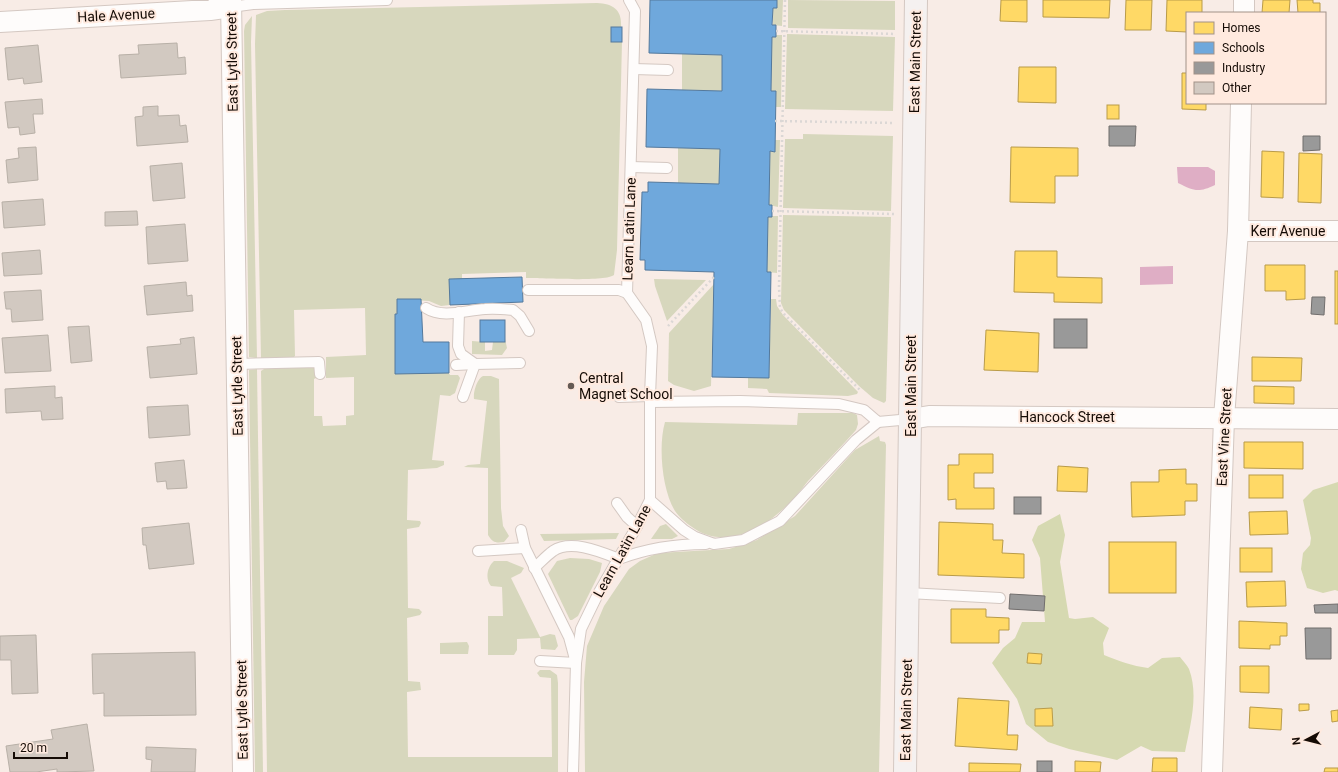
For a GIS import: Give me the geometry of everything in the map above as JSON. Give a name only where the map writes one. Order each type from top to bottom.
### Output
[{"type":"street","name":"East Main Street","points":[[905,772],[916,0]]},
{"type":"street","points":[[1244,0],[1244,12]]},
{"type":"street","name":"Hale Avenue","points":[[0,22],[202,10],[231,4]]},
{"type":"street","name":"East Lytle Street","points":[[231,4],[243,772]]},
{"type":"street","name":"East Vine Street","points":[[1212,772],[1224,418],[1238,231],[1241,104]]},
{"type":"street","name":"Kerr Avenue","points":[[1238,231],[1338,231]]},
{"type":"street","name":"Hancock Street","points":[[911,419],[929,416],[1338,419]]},
{"type":"lane","points":[[231,4],[387,0]]},
{"type":"lane","name":"Learn Latin Lane","points":[[573,772],[576,663],[582,629],[598,594],[637,526],[650,500],[650,399],[652,346],[646,320],[627,293],[635,11],[629,0]]},
{"type":"lane","points":[[634,69],[668,70]]},
{"type":"lane","points":[[631,168],[667,168]]},
{"type":"lane","points":[[528,290],[619,290],[627,293]]},
{"type":"lane","points":[[426,308],[433,313],[441,314],[485,309],[513,310],[529,331]]},
{"type":"lane","points":[[459,312],[458,346],[461,354],[475,364]]},
{"type":"lane","points":[[236,364],[319,362],[320,374]]},
{"type":"lane","points":[[456,365],[520,363]]},
{"type":"lane","points":[[463,397],[475,364]]},
{"type":"lane","points":[[619,397],[839,404],[864,410],[878,422]]},
{"type":"lane","points":[[534,568],[554,550],[575,546],[597,550],[618,560],[642,550],[666,546],[714,544],[743,540],[780,521],[856,440],[878,422],[911,419]]},
{"type":"lane","points":[[650,500],[684,530],[695,537],[714,544]]},
{"type":"lane","points":[[617,503],[627,517],[637,526]]},
{"type":"lane","points":[[521,530],[525,548],[569,637],[576,663],[540,661]]},
{"type":"lane","points":[[478,551],[525,548]]},
{"type":"lane","points":[[908,592],[1000,598]]},
{"type":"path","points":[[785,0],[780,308],[784,314],[861,391]]},
{"type":"path","points":[[776,31],[898,34]]},
{"type":"path","points":[[775,121],[896,123]]},
{"type":"path","points":[[772,211],[894,214]]},
{"type":"path","points":[[668,326],[714,277]]},
{"type":"green space","points":[[777,0],[783,0],[782,26],[773,25],[773,8]]},
{"type":"green space","points":[[788,0],[895,1],[895,30],[788,28]]},
{"type":"green space","points":[[597,3],[608,5],[616,9],[621,21],[621,27],[611,27],[611,41],[622,42],[617,250],[614,275],[599,278],[572,279],[526,278],[526,272],[462,274],[462,279],[450,305],[441,306],[429,301],[397,299],[397,314],[395,314],[395,373],[449,373],[450,375],[458,375],[460,378],[455,393],[450,396],[440,395],[432,460],[444,461],[444,465],[437,468],[408,470],[407,520],[420,521],[421,523],[419,527],[407,529],[408,608],[419,609],[422,612],[420,615],[407,618],[408,681],[420,682],[421,690],[407,692],[408,757],[552,757],[551,678],[540,677],[537,673],[540,670],[550,670],[557,675],[558,683],[558,772],[267,772],[261,371],[264,369],[314,366],[316,378],[314,379],[314,416],[322,416],[323,426],[346,425],[346,416],[354,415],[354,377],[326,378],[326,357],[366,355],[365,308],[294,310],[295,356],[293,358],[261,359],[255,44],[256,15],[267,11],[285,10]]},
{"type":"green space","points":[[252,16],[251,42],[257,358],[249,357],[244,31],[245,25]]},
{"type":"green space","points":[[787,34],[895,37],[893,111],[785,109]]},
{"type":"green space","points":[[782,35],[781,107],[776,107],[776,91],[771,91],[772,37]]},
{"type":"green space","points":[[682,54],[722,55],[722,91],[682,90]]},
{"type":"green space","points":[[803,134],[893,136],[891,211],[783,208],[785,139],[803,139]]},
{"type":"green space","points":[[775,140],[780,140],[778,207],[769,205],[770,151],[775,151]]},
{"type":"green space","points":[[678,148],[720,149],[719,184],[678,183]]},
{"type":"green space","points":[[783,215],[891,217],[886,401],[884,403],[873,398],[859,386],[784,310],[781,303]]},
{"type":"green space","points":[[778,216],[777,273],[767,272],[768,217]]},
{"type":"green space","points":[[654,279],[706,280],[667,321]]},
{"type":"green space","points":[[714,284],[711,386],[694,391],[674,385],[668,381],[669,333]]},
{"type":"green space","points":[[771,299],[776,299],[777,306],[783,315],[858,392],[857,394],[848,396],[769,393],[767,389],[748,388],[748,378],[769,378]]},
{"type":"green space","points":[[505,339],[507,348],[502,355],[472,354],[472,341],[485,342],[485,351],[492,350],[493,342],[505,342]]},
{"type":"green space","points":[[257,369],[263,772],[255,772],[249,370]]},
{"type":"green space","points":[[483,376],[491,376],[499,379],[501,508],[503,526],[509,536],[504,542],[495,542],[491,540],[488,535],[488,468],[464,467],[468,465],[480,464],[487,401],[474,399],[474,396],[477,383]]},
{"type":"green space","points":[[798,413],[853,413],[857,415],[858,424],[856,430],[808,481],[786,507],[762,525],[751,531],[727,537],[715,537],[703,533],[692,527],[679,516],[675,511],[667,492],[662,468],[662,443],[665,422],[797,425]]},
{"type":"green space","points":[[879,436],[880,441],[885,442],[886,445],[879,772],[585,772],[584,682],[587,646],[604,606],[629,569],[640,561],[658,553],[729,549],[757,540],[795,516],[855,450]]},
{"type":"green space","points":[[1338,482],[1338,591],[1335,590],[1323,593],[1307,588],[1301,569],[1303,553],[1310,545],[1311,538],[1303,500],[1313,490]]},
{"type":"green space","points":[[1060,514],[1065,535],[1060,562],[1069,618],[1075,619],[1093,617],[1109,628],[1103,643],[1104,655],[1131,665],[1148,668],[1162,658],[1180,657],[1189,669],[1193,689],[1193,710],[1185,752],[1152,751],[1141,746],[1117,760],[1069,749],[1048,742],[1026,724],[1017,699],[992,663],[1003,648],[1015,638],[1022,622],[1045,622],[1040,558],[1032,540],[1038,526]]},
{"type":"green space","points":[[666,524],[678,536],[672,539],[651,539],[660,526]]},
{"type":"green space","points":[[619,533],[616,539],[544,541],[540,534]]},
{"type":"green space","points":[[570,558],[589,559],[602,563],[600,572],[578,616],[572,620],[570,620],[548,574],[557,561]]},
{"type":"green space","points":[[494,561],[507,561],[524,568],[521,573],[511,578],[540,637],[550,634],[555,635],[558,646],[555,650],[541,649],[540,638],[517,639],[517,650],[514,655],[488,655],[488,616],[503,616],[502,587],[491,586],[487,577],[488,570]]},
{"type":"green space","points":[[467,642],[469,646],[468,654],[440,654],[440,643]]},
{"type":"shaded area","points":[[1177,167],[1208,167],[1215,171],[1215,185],[1200,190],[1183,186],[1178,183]]},
{"type":"shaded area","points":[[1173,266],[1173,284],[1140,285],[1140,267]]},
{"type":"building: Homes","points":[[1001,0],[1027,0],[1027,22],[1000,21]]},
{"type":"building: Homes","points":[[1043,0],[1110,0],[1109,18],[1043,17]]},
{"type":"building: Homes","points":[[1126,0],[1152,0],[1151,30],[1125,30]]},
{"type":"building: Homes","points":[[1167,0],[1202,0],[1202,12],[1186,12],[1186,32],[1166,31]]},
{"type":"building: Homes","points":[[1263,0],[1290,0],[1289,12],[1262,12]]},
{"type":"building: Homes","points":[[1297,0],[1313,0],[1313,3],[1320,3],[1320,12],[1298,12]]},
{"type":"building: Homes","points":[[1019,67],[1056,67],[1056,103],[1018,102]]},
{"type":"building: Homes","points":[[1182,73],[1186,73],[1186,104],[1206,104],[1206,110],[1182,109]]},
{"type":"building: Homes","points":[[1107,105],[1119,105],[1119,119],[1107,119]]},
{"type":"building: Homes","points":[[1011,147],[1078,148],[1078,176],[1055,176],[1055,203],[1010,202]]},
{"type":"building: Homes","points":[[1262,151],[1284,152],[1283,198],[1261,197]]},
{"type":"building: Homes","points":[[1299,153],[1322,154],[1321,203],[1298,202]]},
{"type":"building: Homes","points":[[1015,251],[1057,251],[1057,277],[1102,278],[1102,303],[1054,302],[1054,293],[1014,292]]},
{"type":"building: Homes","points":[[1265,265],[1305,265],[1305,299],[1286,300],[1286,291],[1265,291]]},
{"type":"building: Homes","points":[[1335,271],[1338,271],[1338,324],[1335,324]]},
{"type":"building: Homes","points":[[986,330],[1039,333],[1038,372],[984,370]]},
{"type":"building: Homes","points":[[1252,357],[1302,358],[1301,381],[1252,381]]},
{"type":"building: Homes","points":[[1254,386],[1294,387],[1294,404],[1254,403]]},
{"type":"building: Homes","points":[[1244,442],[1303,442],[1303,469],[1244,468]]},
{"type":"building: Homes","points":[[959,454],[993,454],[993,473],[974,473],[974,488],[994,488],[994,509],[956,509],[956,499],[948,500],[948,465],[959,465]]},
{"type":"building: Homes","points":[[1058,466],[1088,468],[1087,492],[1057,491]]},
{"type":"building: Homes","points":[[1186,469],[1186,484],[1197,484],[1197,501],[1185,501],[1185,515],[1132,517],[1131,482],[1159,482],[1159,470]]},
{"type":"building: Homes","points":[[1249,475],[1283,475],[1283,498],[1249,498]]},
{"type":"building: Homes","points":[[1287,511],[1288,534],[1250,535],[1249,512]]},
{"type":"building: Homes","points":[[939,522],[993,524],[993,540],[1003,540],[1002,553],[1024,554],[1024,578],[938,575]]},
{"type":"building: Homes","points":[[1109,542],[1176,542],[1176,593],[1109,593]]},
{"type":"building: Homes","points":[[1240,548],[1272,548],[1272,572],[1240,572]]},
{"type":"building: Homes","points":[[1285,581],[1286,606],[1247,607],[1246,582]]},
{"type":"building: Homes","points":[[951,609],[986,609],[986,617],[1009,618],[1009,630],[999,630],[999,643],[951,643]]},
{"type":"building: Homes","points":[[1239,621],[1287,623],[1287,636],[1280,636],[1280,645],[1270,645],[1270,649],[1239,648]]},
{"type":"building: Homes","points":[[1028,653],[1042,654],[1041,664],[1027,663]]},
{"type":"building: Homes","points":[[1240,666],[1269,666],[1269,693],[1240,692]]},
{"type":"building: Homes","points":[[958,698],[1009,701],[1007,735],[1018,735],[1017,750],[955,746]]},
{"type":"building: Homes","points":[[1299,704],[1309,704],[1309,710],[1299,711]]},
{"type":"building: Homes","points":[[1250,707],[1282,709],[1281,730],[1249,728]]},
{"type":"building: Homes","points":[[1052,708],[1053,726],[1035,726],[1035,709]]},
{"type":"building: Homes","points":[[1338,710],[1338,721],[1332,722],[1331,711]]},
{"type":"building: Homes","points":[[1153,758],[1177,758],[1177,772],[1152,772]]},
{"type":"building: Homes","points":[[1075,761],[1101,762],[1100,772],[1075,772]]},
{"type":"building: Homes","points":[[969,763],[1021,764],[1020,772],[969,772]]},
{"type":"building: Homes","points":[[1325,768],[1338,768],[1338,772],[1324,772]]},
{"type":"building: Schools","points":[[650,0],[777,0],[777,8],[773,8],[772,25],[776,25],[776,37],[772,37],[771,91],[776,91],[775,152],[770,151],[769,205],[772,205],[772,217],[768,217],[767,272],[771,272],[769,378],[712,377],[714,272],[645,270],[645,260],[640,260],[642,192],[648,192],[648,182],[719,184],[720,149],[646,147],[647,89],[722,91],[722,55],[649,53]]},
{"type":"building: Schools","points":[[611,27],[622,27],[622,42],[611,42]]},
{"type":"building: Schools","points":[[522,277],[523,302],[450,305],[449,279]]},
{"type":"building: Schools","points":[[397,299],[421,299],[423,342],[449,342],[449,373],[395,374],[395,314],[397,314]]},
{"type":"building: Schools","points":[[480,320],[505,320],[505,342],[480,342]]},
{"type":"building: Industry","points":[[1109,126],[1136,126],[1135,146],[1109,146]]},
{"type":"building: Industry","points":[[1303,136],[1320,136],[1320,150],[1303,151]]},
{"type":"building: Industry","points":[[1312,297],[1325,297],[1324,315],[1311,314]]},
{"type":"building: Industry","points":[[1054,319],[1087,319],[1087,348],[1054,348]]},
{"type":"building: Industry","points":[[1014,497],[1041,497],[1041,514],[1014,514]]},
{"type":"building: Industry","points":[[1010,594],[1045,596],[1044,611],[1009,609]]},
{"type":"building: Industry","points":[[1338,604],[1338,613],[1315,613],[1314,605]]},
{"type":"building: Industry","points":[[1305,628],[1331,628],[1331,659],[1306,659]]},
{"type":"building: Industry","points":[[1037,761],[1052,761],[1052,772],[1037,772]]},
{"type":"building: Other","points":[[177,43],[178,58],[185,57],[186,74],[121,78],[119,55],[139,54],[138,45]]},
{"type":"building: Other","points":[[38,45],[42,82],[24,84],[23,78],[8,80],[5,48]]},
{"type":"building: Other","points":[[42,99],[43,114],[33,114],[35,133],[20,135],[19,127],[8,128],[5,102]]},
{"type":"building: Other","points":[[158,106],[158,116],[179,115],[180,126],[186,125],[188,142],[137,146],[135,117],[143,116],[143,107]]},
{"type":"building: Other","points":[[36,147],[38,180],[8,183],[6,160],[19,158],[18,148]]},
{"type":"building: Other","points":[[182,163],[185,198],[153,201],[150,166]]},
{"type":"building: Other","points":[[43,199],[45,225],[4,228],[2,202]]},
{"type":"building: Other","points":[[137,211],[138,225],[105,226],[105,212]]},
{"type":"building: Other","points":[[185,224],[188,261],[148,264],[146,227]]},
{"type":"building: Other","points":[[40,250],[42,274],[4,276],[2,253]]},
{"type":"building: Other","points":[[186,282],[187,296],[192,295],[193,311],[147,315],[144,286]]},
{"type":"building: Other","points":[[41,290],[43,320],[12,322],[11,309],[6,309],[4,292]]},
{"type":"building: Other","points":[[89,326],[92,361],[71,363],[68,327]]},
{"type":"building: Other","points":[[48,335],[51,371],[5,373],[2,338]]},
{"type":"building: Other","points":[[194,337],[197,374],[150,378],[147,347],[181,344],[180,339]]},
{"type":"building: Other","points":[[55,386],[55,398],[62,397],[63,419],[42,420],[41,411],[6,413],[5,389]]},
{"type":"building: Other","points":[[188,405],[190,435],[149,438],[147,407]]},
{"type":"building: Other","points":[[184,460],[187,488],[167,489],[166,481],[157,482],[155,463]]},
{"type":"building: Other","points":[[189,523],[194,564],[149,569],[146,545],[143,545],[142,528]]},
{"type":"building: Other","points":[[36,635],[38,693],[12,694],[11,660],[0,660],[0,636]]},
{"type":"building: Other","points":[[195,652],[196,715],[104,716],[104,693],[93,694],[92,654]]},
{"type":"building: Other","points":[[87,724],[94,771],[57,772],[57,769],[36,772],[10,772],[6,746],[53,739],[51,730]]},
{"type":"building: Other","points":[[146,747],[196,749],[195,772],[151,772],[152,760],[146,759]]},
{"type":"place","name":"Central Magnet School","points":[[571,386]]}]
